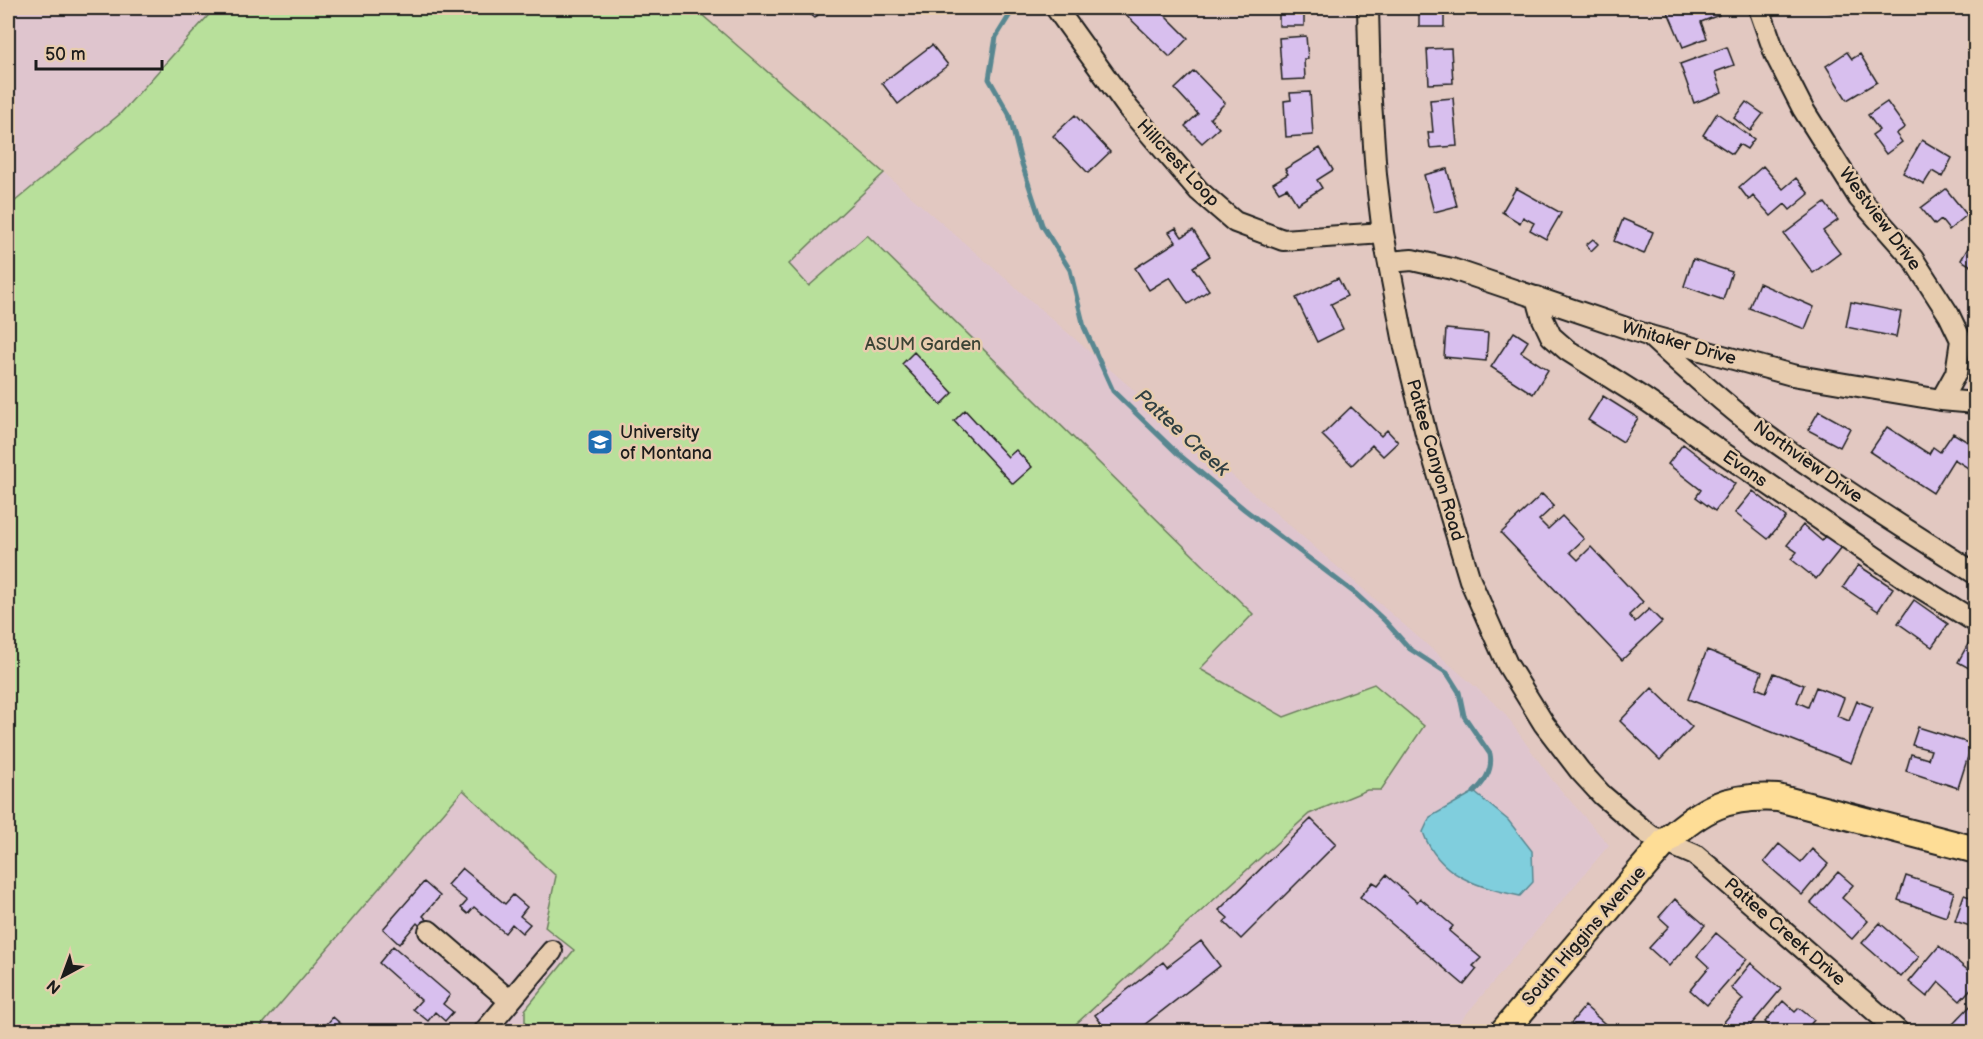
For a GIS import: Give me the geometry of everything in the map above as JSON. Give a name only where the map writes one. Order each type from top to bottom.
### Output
[{"type":"main road","name":"South Higgins Avenue","points":[[1503,1032],[1666,841],[1689,820],[1710,808],[1726,802],[1761,797],[1791,801],[1976,850]]},
{"type":"street","name":"Hillcrest Loop","points":[[1056,8],[1128,108],[1199,191],[1235,222],[1282,240],[1383,233]]},
{"type":"street","name":"Pattee Canyon Road","points":[[1368,8],[1370,87],[1376,175],[1383,233],[1405,348],[1426,434],[1470,580],[1508,664],[1544,724],[1580,771],[1602,795],[1651,836],[1666,841]]},
{"type":"street","name":"Westview Drive","points":[[1759,8],[1775,54],[1803,109],[1859,198],[1912,259],[1949,315],[1961,340],[1956,373],[1941,400]]},
{"type":"street","name":"Whitaker Drive","points":[[1389,262],[1412,260],[1452,269],[1650,336],[1792,375],[1941,400],[1976,403]]},
{"type":"street","name":"Evans","points":[[1537,297],[1542,320],[1551,336],[1567,350],[1643,398],[1911,582],[1976,622]]},
{"type":"street","name":"Northview Drive","points":[[1650,336],[1697,380],[1762,432],[1976,574]]},
{"type":"street","name":"Pattee Creek Drive","points":[[1666,841],[1695,855],[1899,1032]]},
{"type":"street","points":[[429,931],[510,1000]]},
{"type":"street","points":[[484,1032],[552,951]]},
{"type":"shaded area","name":"University of Montana","points":[[8,8],[694,8],[1502,710],[1553,781],[1609,845],[1452,1031],[8,1031]]},
{"type":"green space","name":"University of Montana","points":[[215,8],[694,8],[884,173],[789,264],[809,286],[867,235],[1253,614],[1200,669],[1284,717],[1374,684],[1424,726],[1381,790],[1367,790],[1309,814],[1068,1031],[525,1031],[525,1010],[574,950],[545,927],[556,876],[463,790],[257,1031],[8,1031],[8,207],[120,114]]},
{"type":"water","points":[[1474,792],[1508,820],[1532,851],[1533,882],[1520,896],[1490,889],[1462,878],[1439,860],[1423,832],[1430,817]]},
{"type":"building","points":[[802,8],[824,8],[815,18]]},
{"type":"building","points":[[1119,8],[1168,8],[1163,13],[1188,38],[1170,57]]},
{"type":"building","points":[[1279,8],[1304,8],[1304,26],[1279,26]]},
{"type":"building","points":[[1419,8],[1444,8],[1444,27],[1419,27]]},
{"type":"building","points":[[1679,8],[1716,8],[1719,15],[1701,22],[1707,38],[1683,47],[1668,12]]},
{"type":"building","points":[[1813,8],[1836,8],[1835,13]]},
{"type":"building","points":[[1306,36],[1308,59],[1304,59],[1305,79],[1282,80],[1279,38]]},
{"type":"building","points":[[932,45],[948,65],[898,104],[882,83]]},
{"type":"building","points":[[1727,47],[1734,65],[1715,72],[1722,92],[1694,103],[1680,64]]},
{"type":"building","points":[[1451,48],[1453,83],[1429,84],[1427,49]]},
{"type":"building","points":[[1847,52],[1852,59],[1860,54],[1877,82],[1847,100],[1826,66]]},
{"type":"building","points":[[1194,71],[1225,103],[1210,118],[1219,128],[1202,143],[1185,126],[1198,114],[1175,89]]},
{"type":"building","points":[[1310,92],[1313,135],[1286,137],[1284,101],[1291,100],[1290,93]]},
{"type":"building","points":[[1453,98],[1457,146],[1430,148],[1428,132],[1433,132],[1430,100]]},
{"type":"building","points":[[1746,102],[1763,114],[1750,131],[1734,118]]},
{"type":"building","points":[[1887,102],[1905,127],[1896,134],[1902,142],[1886,154],[1872,135],[1879,130],[1868,115]]},
{"type":"building","points":[[1717,113],[1754,139],[1747,149],[1739,144],[1732,154],[1703,135]]},
{"type":"building","points":[[1075,115],[1110,152],[1088,173],[1053,136]]},
{"type":"building","points":[[1922,140],[1952,158],[1942,177],[1932,171],[1924,184],[1903,173]]},
{"type":"building","points":[[1320,148],[1333,170],[1317,180],[1322,188],[1297,204],[1287,188],[1279,192],[1273,183],[1288,174],[1285,169]]},
{"type":"building","points":[[1763,166],[1783,189],[1796,178],[1809,194],[1790,210],[1785,204],[1771,216],[1753,196],[1749,200],[1739,187]]},
{"type":"building","points":[[1447,169],[1457,206],[1434,212],[1424,175]]},
{"type":"building","points":[[1516,188],[1561,213],[1546,239],[1530,230],[1534,223],[1523,217],[1520,223],[1502,212]]},
{"type":"building","points":[[1946,189],[1967,215],[1949,230],[1941,220],[1935,225],[1921,208]]},
{"type":"building","points":[[1825,203],[1838,220],[1823,231],[1840,253],[1813,273],[1784,234]]},
{"type":"building","points":[[1623,219],[1653,232],[1644,254],[1614,241]]},
{"type":"building","points":[[1176,228],[1182,237],[1193,230],[1210,256],[1193,267],[1209,290],[1188,304],[1170,277],[1149,290],[1135,268],[1176,242],[1169,232]]},
{"type":"building","points":[[1976,237],[1976,269],[1961,260]]},
{"type":"building","points":[[1593,239],[1598,244],[1591,251],[1586,245]]},
{"type":"building","points":[[1693,259],[1732,272],[1723,300],[1684,286]]},
{"type":"building","points":[[1338,278],[1347,296],[1331,304],[1343,329],[1317,342],[1296,298]]},
{"type":"building","points":[[1759,283],[1814,307],[1805,329],[1749,308]]},
{"type":"building","points":[[1851,302],[1901,312],[1896,337],[1846,327]]},
{"type":"building","points":[[1446,329],[1488,333],[1486,361],[1444,357]]},
{"type":"building","points":[[1514,332],[1528,341],[1521,352],[1548,370],[1533,394],[1491,367]]},
{"type":"building","points":[[914,352],[953,393],[941,405],[902,364]]},
{"type":"building","points":[[1603,396],[1638,418],[1623,442],[1588,420]]},
{"type":"building","points":[[1351,407],[1381,436],[1387,430],[1398,442],[1383,456],[1372,445],[1352,465],[1322,435]]},
{"type":"building","points":[[965,410],[1008,457],[1016,450],[1032,467],[1013,484],[954,421]]},
{"type":"building","points":[[1819,411],[1850,428],[1840,447],[1808,430]]},
{"type":"building","points":[[1887,427],[1929,454],[1933,447],[1940,452],[1953,433],[1976,447],[1976,473],[1954,459],[1933,493],[1870,452]]},
{"type":"building","points":[[1683,444],[1735,484],[1715,511],[1696,497],[1701,490],[1668,464]]},
{"type":"building","points":[[1753,491],[1786,517],[1768,539],[1735,513]]},
{"type":"building","points":[[1542,494],[1554,506],[1539,520],[1548,529],[1562,516],[1584,539],[1570,552],[1578,560],[1591,547],[1643,602],[1629,615],[1635,622],[1649,609],[1662,622],[1622,660],[1501,533]]},
{"type":"building","points":[[1803,525],[1822,541],[1827,535],[1842,547],[1816,579],[1791,559],[1797,552],[1787,545]]},
{"type":"building","points":[[1858,565],[1893,588],[1878,611],[1843,587]]},
{"type":"building","points":[[1914,600],[1948,624],[1932,647],[1898,623]]},
{"type":"building","points":[[1971,639],[1976,641],[1976,672],[1958,662]]},
{"type":"building","points":[[1707,650],[1762,672],[1756,688],[1766,692],[1774,673],[1804,685],[1797,702],[1808,707],[1816,687],[1844,698],[1837,716],[1849,721],[1857,701],[1873,707],[1851,763],[1688,699]]},
{"type":"building","points":[[1652,688],[1692,727],[1660,760],[1620,721]]},
{"type":"building","points":[[1918,727],[1972,744],[1958,788],[1906,771],[1911,754],[1928,759],[1931,750],[1912,745]]},
{"type":"building","points":[[1311,819],[1336,844],[1241,939],[1224,922],[1228,918],[1219,910]]},
{"type":"building","points":[[1779,844],[1801,862],[1812,849],[1828,864],[1802,895],[1764,862]]},
{"type":"building","points":[[462,868],[505,904],[513,895],[527,907],[520,916],[530,924],[522,933],[512,924],[505,933],[474,907],[468,914],[461,908],[467,901],[447,885]]},
{"type":"building","points":[[1838,872],[1853,885],[1842,898],[1868,921],[1852,939],[1811,903]]},
{"type":"building","points":[[1386,875],[1417,902],[1420,898],[1453,926],[1449,931],[1481,958],[1473,966],[1477,969],[1464,985],[1360,897],[1373,882],[1378,885]]},
{"type":"building","points":[[1906,876],[1954,892],[1946,917],[1898,900]]},
{"type":"building","points":[[424,882],[440,896],[423,916],[431,923],[424,930],[417,923],[399,944],[383,929]]},
{"type":"building","points":[[1964,895],[1976,899],[1976,928],[1955,921]]},
{"type":"building","points":[[1675,899],[1705,925],[1669,966],[1649,948],[1669,926],[1659,917]]},
{"type":"building","points":[[1880,923],[1919,957],[1901,977],[1862,943]]},
{"type":"building","points":[[1716,933],[1747,959],[1707,1005],[1690,990],[1709,967],[1697,956]]},
{"type":"building","points":[[1201,941],[1220,966],[1135,1032],[1100,1032],[1097,1028],[1102,1024],[1095,1015],[1163,962],[1167,967]]},
{"type":"building","points":[[393,946],[450,995],[443,1004],[453,1012],[445,1021],[435,1012],[428,1021],[413,1009],[421,1000],[379,963]]},
{"type":"building","points":[[1939,946],[1976,977],[1976,983],[1960,1001],[1939,982],[1927,997],[1909,982]]},
{"type":"building","points":[[1751,963],[1781,989],[1745,1032],[1735,1032],[1724,1022],[1743,999],[1731,988]]},
{"type":"building","points":[[1976,1000],[1976,1032],[1958,1032],[1952,1025]]},
{"type":"building","points":[[1783,1001],[1795,1012],[1799,1008],[1814,1020],[1804,1032],[1776,1032],[1765,1022]]},
{"type":"building","points":[[1585,1006],[1614,1032],[1580,1032],[1571,1023]]},
{"type":"building","points":[[333,1017],[350,1032],[320,1032]]},
{"type":"building","points":[[1269,1023],[1275,1032],[1256,1032]]},
{"type":"waterway","name":"Pattee Creek","points":[[1014,8],[996,37],[989,79],[1009,114],[1020,158],[1042,225],[1070,270],[1084,327],[1113,391],[1177,453],[1244,509],[1356,594],[1410,649],[1447,673],[1459,692],[1464,716],[1490,754],[1491,760],[1487,775],[1474,792]]},
{"type":"place","name":"University of Montana","points":[[600,442]]},
{"type":"park label","name":"ASUM Garden","points":[[923,344]]}]
